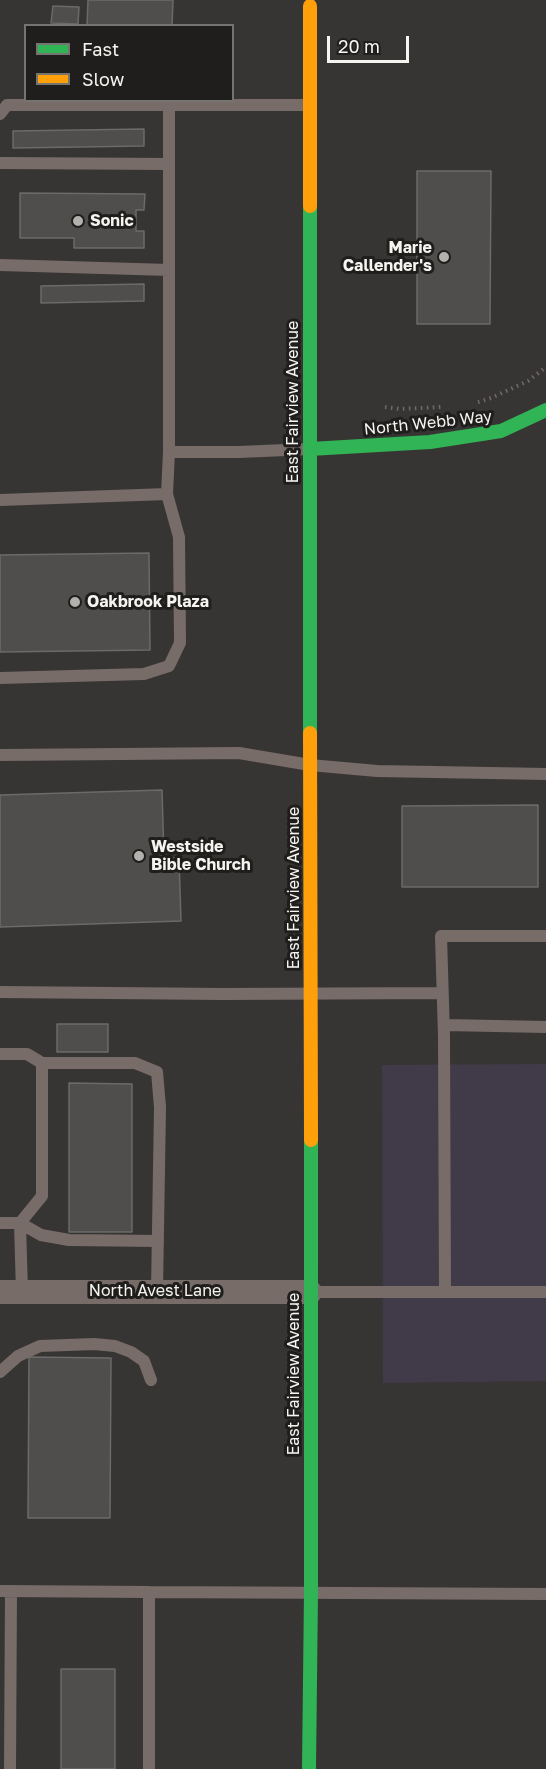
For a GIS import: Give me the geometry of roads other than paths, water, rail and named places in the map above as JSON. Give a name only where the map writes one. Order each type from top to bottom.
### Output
[{"type":"main road","name":"East Fairview Avenue","points":[[309,1769],[311,1592],[310,4]]},
{"type":"main road","name":"North Webb Way","points":[[309,449],[430,442],[501,431],[546,410]]},
{"type":"street","name":"North Avest Lane","points":[[11,1292],[310,1292]]},
{"type":"lane","points":[[0,114],[7,105],[310,105]]},
{"type":"lane","points":[[0,678],[144,674],[169,666],[180,643],[179,537],[167,494],[169,105]]},
{"type":"lane","points":[[0,163],[169,164]]},
{"type":"lane","points":[[0,265],[169,270]]},
{"type":"lane","points":[[169,452],[309,449]]},
{"type":"lane","points":[[0,500],[167,494]]},
{"type":"lane","points":[[0,754],[239,753],[310,765],[377,771],[546,774]]},
{"type":"lane","points":[[445,1292],[444,1025],[441,936],[546,936]]},
{"type":"lane","points":[[0,992],[442,993]]},
{"type":"lane","points":[[444,1025],[546,1027]]},
{"type":"lane","points":[[0,1054],[27,1054],[42,1063],[135,1063],[157,1072],[160,1107],[157,1291]]},
{"type":"lane","points":[[11,1292],[20,1223],[42,1196],[42,1063]]},
{"type":"lane","points":[[0,1223],[20,1223],[41,1235],[69,1240],[158,1241]]},
{"type":"lane","points":[[310,1292],[544,1292]]},
{"type":"lane","points":[[0,1372],[18,1356],[40,1346],[94,1344],[116,1346],[131,1352],[144,1361],[151,1380]]},
{"type":"lane","points":[[10,1769],[6,1591],[546,1594]]},
{"type":"lane","points":[[149,1592],[149,1769]]},
{"type":"place","name":"Sonic","points":[[78,221]]},
{"type":"place","name":"Marie Callender's","points":[[444,257]]},
{"type":"place","name":"Oakbrook Plaza","points":[[75,602]]},
{"type":"place","name":"Westside Bible Church","points":[[139,856]]}]
